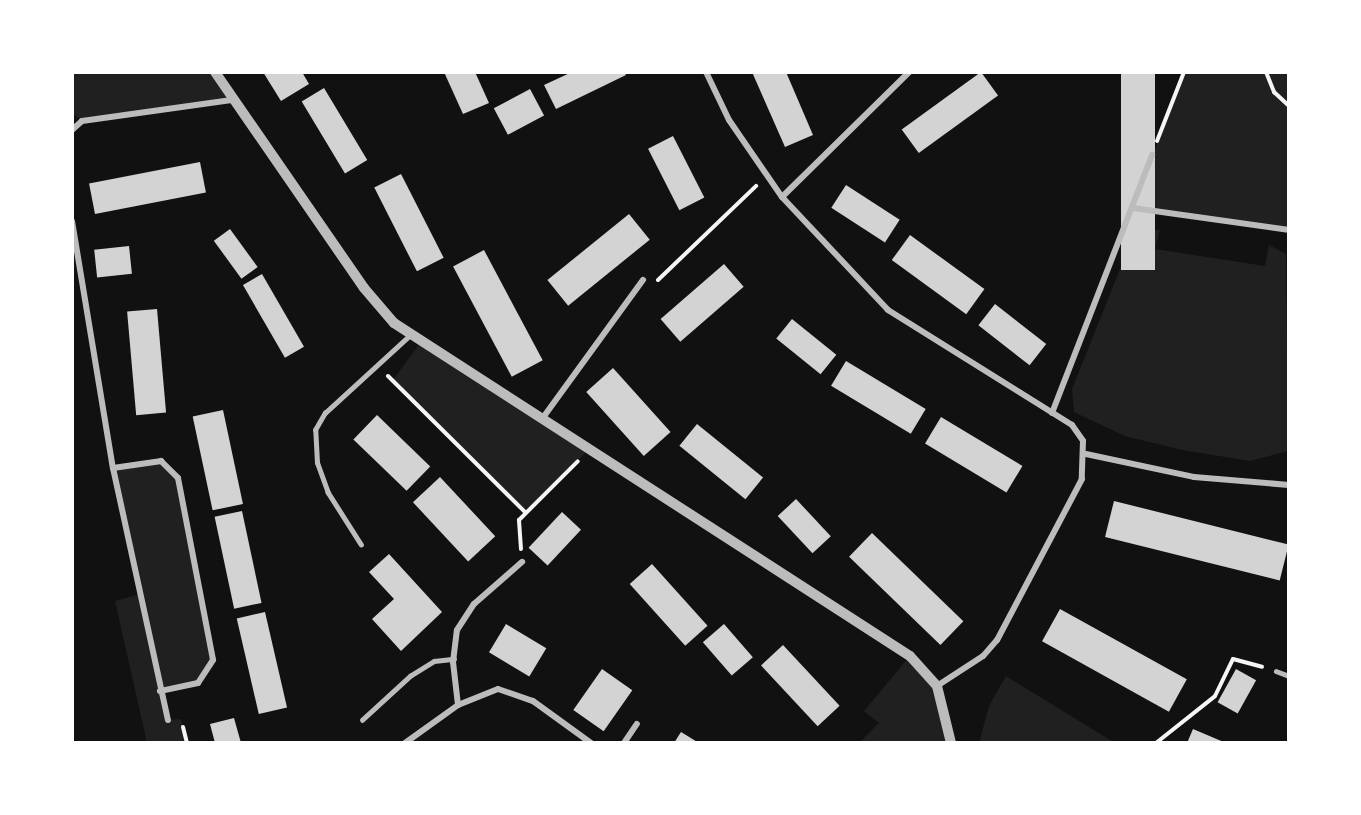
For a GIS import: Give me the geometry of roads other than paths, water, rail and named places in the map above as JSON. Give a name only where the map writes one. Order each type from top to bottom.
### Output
[{"type":"street","points":[[215,72],[232,100],[364,288],[410,335],[910,656],[938,686],[951,743]]},
{"type":"street","points":[[706,72],[729,120],[782,198],[888,310],[1072,425],[1086,454],[1082,479],[997,640],[983,656],[938,686]]},
{"type":"street","points":[[782,198],[909,72]]},
{"type":"street","points":[[73,127],[82,121],[232,100]]},
{"type":"street","points":[[1052,413],[1152,155]]},
{"type":"street","points":[[1132,208],[1289,230]]},
{"type":"street","points":[[72,221],[113,468],[168,720]]},
{"type":"street","points":[[542,419],[643,280]]},
{"type":"street","points":[[1086,454],[1194,477],[1289,485]]},
{"type":"street","points":[[113,468],[161,461],[178,478],[213,660],[198,683],[160,691]]},
{"type":"street","points":[[458,705],[454,659],[457,630],[474,604],[522,562]]},
{"type":"street","points":[[405,743],[458,705],[498,689],[517,693],[591,743]]},
{"type":"street","points":[[624,743],[637,724]]},
{"type":"lane","points":[[361,545],[328,493],[317,463],[315,430],[325,413],[410,335]]},
{"type":"lane","points":[[362,720],[410,676],[434,661],[454,659]]},
{"type":"lane","points":[[1276,671],[1289,676]]}]
